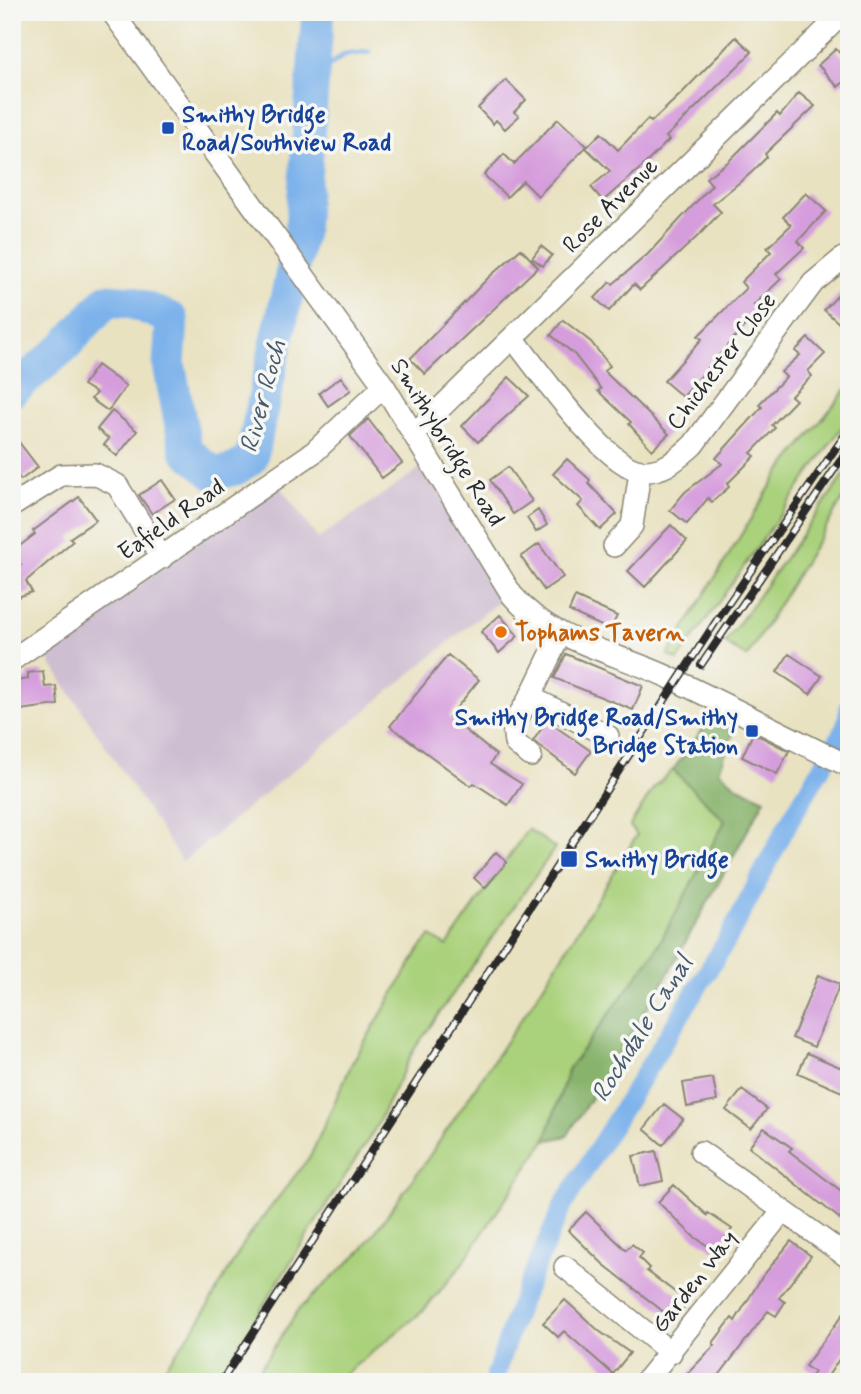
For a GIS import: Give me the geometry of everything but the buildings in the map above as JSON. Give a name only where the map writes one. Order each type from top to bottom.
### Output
[{"type":"street","name":"Smithybridge Road","points":[[112,12],[255,205],[384,386],[512,595],[526,612],[561,633],[664,675],[849,766]]},
{"type":"street","name":"Rose Avenue","points":[[414,435],[844,17]]},
{"type":"street","name":"Chichester Close","points":[[640,472],[669,466],[693,445],[813,283],[841,256]]},
{"type":"street","points":[[513,338],[565,406],[621,463],[640,472],[632,526],[614,546]]},
{"type":"street","name":"Eafield Road","points":[[12,660],[314,452],[384,386]]},
{"type":"street","points":[[12,506],[61,475],[96,474],[117,485],[162,558]]},
{"type":"street","points":[[531,756],[514,743],[513,725],[530,697],[561,633]]},
{"type":"street","points":[[530,697],[608,736]]},
{"type":"street","points":[[701,1152],[849,1258]]},
{"type":"street","name":"Garden Way","points":[[645,1382],[783,1211]]},
{"type":"street","points":[[565,1267],[671,1353]]},
{"type":"shaded area","points":[[425,465],[506,595],[182,862],[44,653],[278,484],[318,539]]},
{"type":"green space","points":[[849,386],[849,417],[678,660],[668,655],[778,474]]},
{"type":"green space","points":[[849,468],[849,489],[747,657],[725,643]]},
{"type":"green space","points":[[713,715],[736,726],[719,771],[738,787],[765,799],[664,981],[567,1136],[545,1141],[569,1068],[654,953],[725,821],[673,770]]},
{"type":"green space","points":[[673,770],[726,821],[654,953],[568,1070],[545,1141],[457,1271],[423,1311],[335,1382],[251,1382],[300,1308],[362,1250],[424,1164],[540,991],[637,835],[630,826],[655,786]]},
{"type":"green space","points":[[528,829],[555,848],[413,1051],[376,1127],[215,1382],[154,1382],[200,1320],[247,1238],[311,1155],[352,1063],[421,947],[431,936],[447,946]]},
{"type":"waterway","name":"River Roch","points":[[12,391],[65,346],[107,300],[131,302],[172,319],[169,365],[186,450],[214,474],[236,469],[251,459],[301,231],[318,12]]},
{"type":"waterway","points":[[312,73],[325,69],[344,55],[369,52]]},
{"type":"waterway","name":"Rochdale Canal","points":[[493,1382],[518,1308],[562,1207],[730,935],[788,824],[845,728],[849,708]]},
{"type":"railway","points":[[221,1382],[717,620],[849,429]]},
{"type":"railway","points":[[701,665],[849,448]]},
{"type":"place","name":"Smithy Bridge Road/Southview Road","points":[[168,128]]},
{"type":"place","name":"Tophams Tavern","points":[[501,632]]},
{"type":"place","name":"Smithy Bridge Road/Smithy Bridge Station","points":[[752,731]]},
{"type":"place","name":"Smithy Bridge","points":[[569,859]]}]
